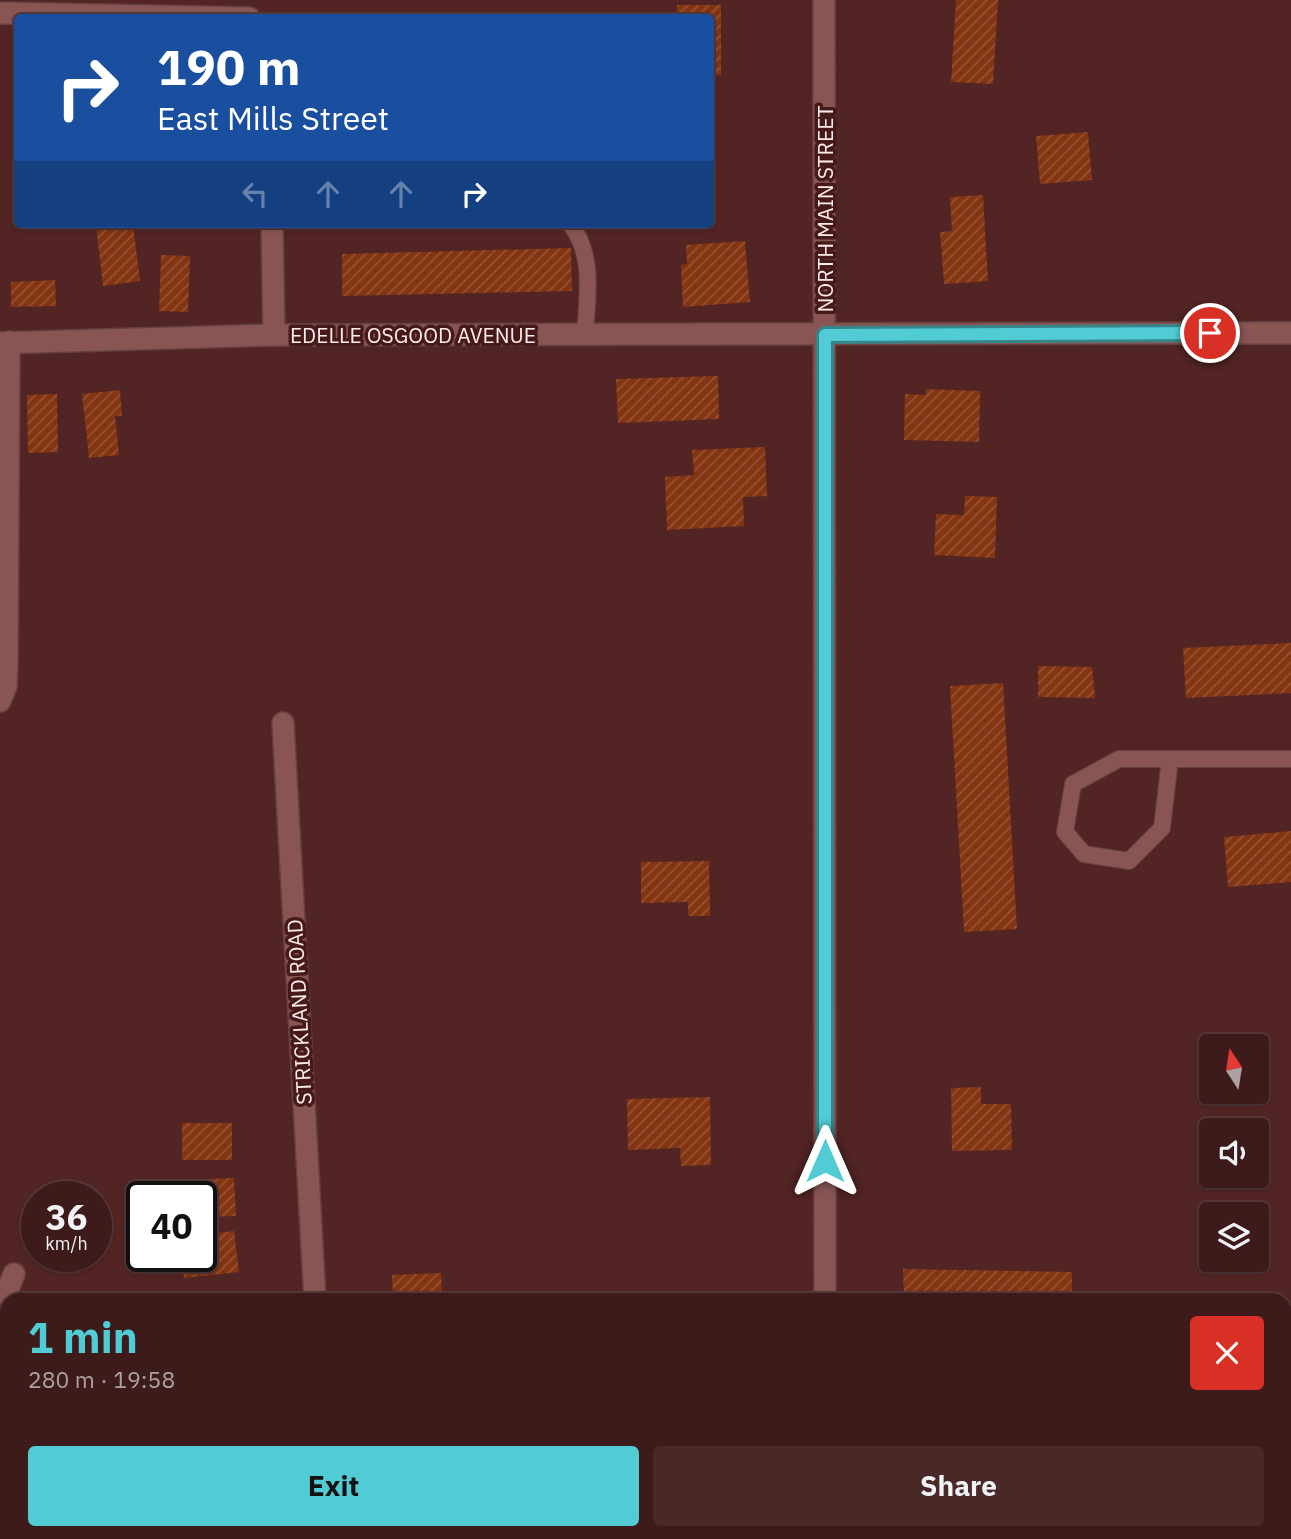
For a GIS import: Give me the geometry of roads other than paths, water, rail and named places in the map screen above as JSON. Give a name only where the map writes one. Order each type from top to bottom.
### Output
[{"type":"street","name":"NORTH MAIN STREET","points":[[824,0],[825,1293]]},
{"type":"street","points":[[0,13],[50,14]]},
{"type":"street","points":[[272,228],[274,335]]},
{"type":"street","name":"EDELLE OSGOOD AVENUE","points":[[4,343],[274,335],[1291,333]]},
{"type":"street","points":[[0,701],[6,686],[4,343]]},
{"type":"street","name":"STRICKLAND ROAD","points":[[283,723],[315,1293]]},
{"type":"street","points":[[6,1293],[13,1274]]},
{"type":"lane","points":[[573,228],[584,249],[587,286],[585,335]]},
{"type":"lane","points":[[1170,759],[1162,828],[1129,861],[1084,854],[1065,832],[1073,784],[1119,759],[1170,759],[1291,759]]}]
